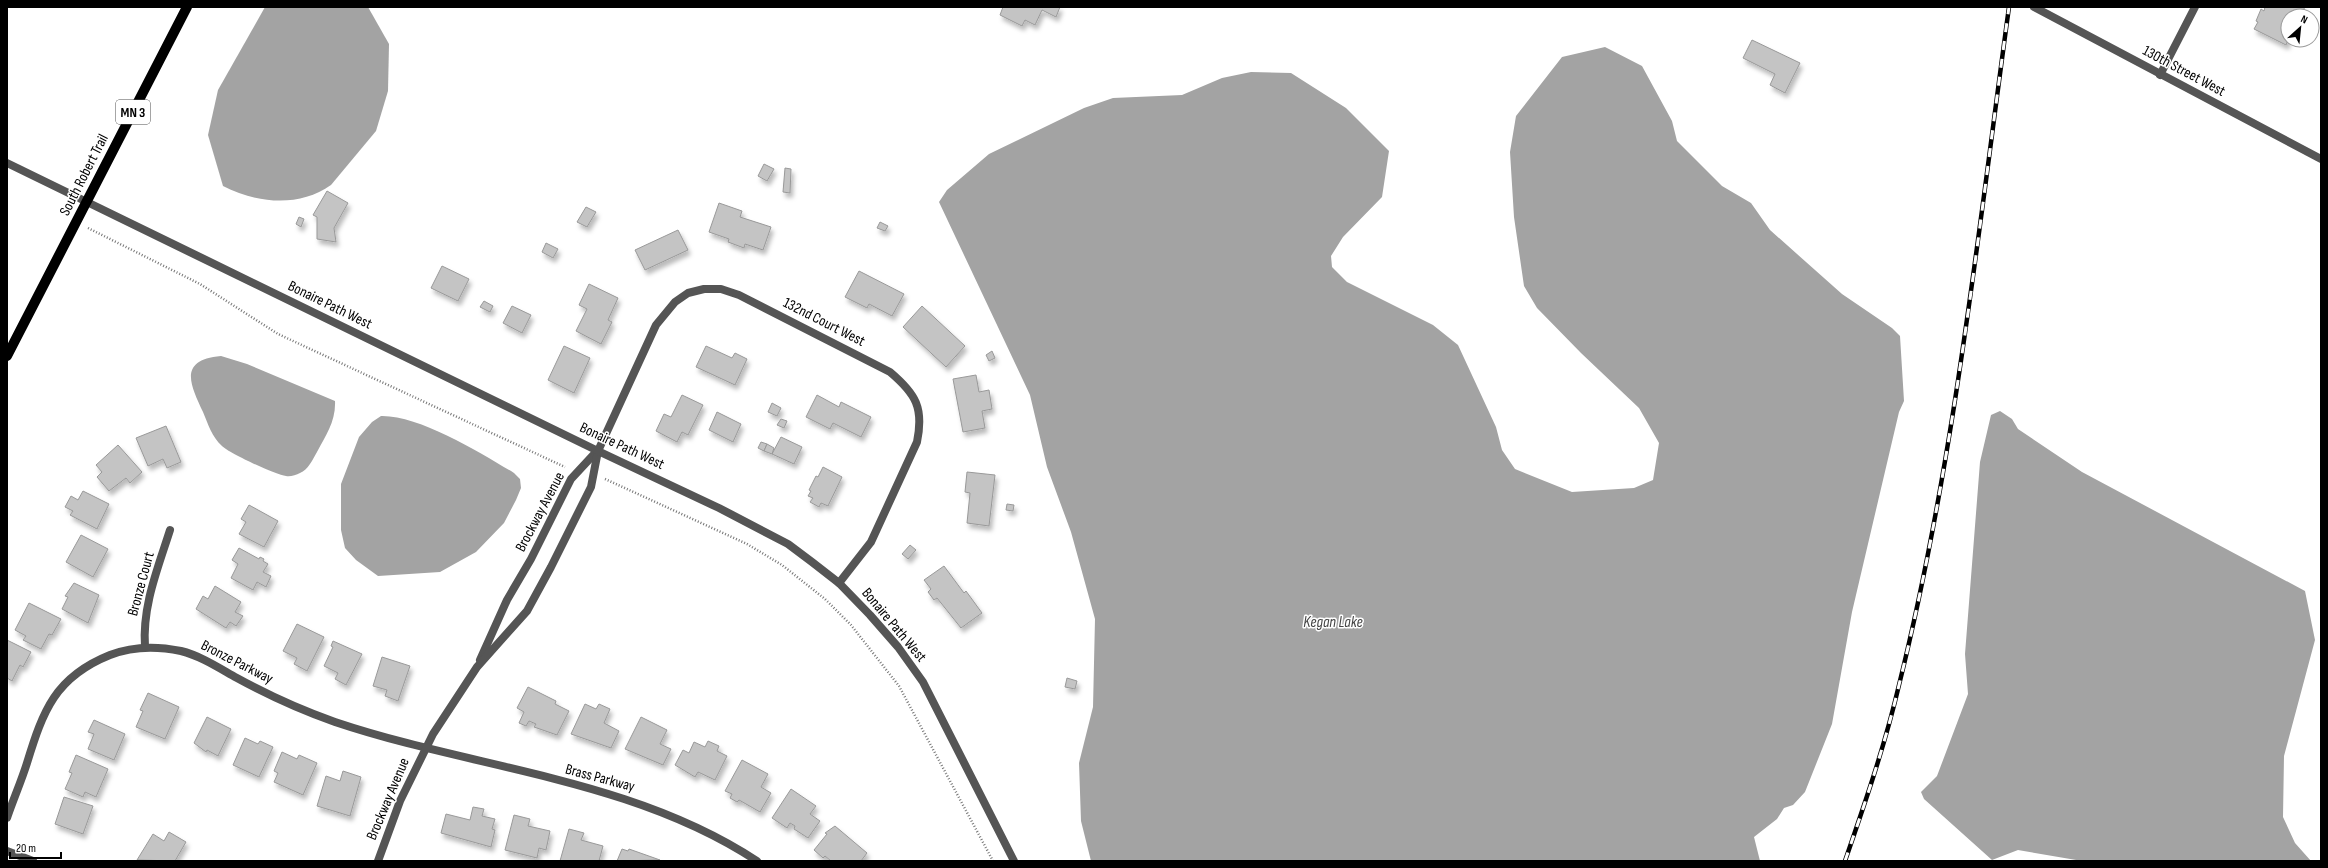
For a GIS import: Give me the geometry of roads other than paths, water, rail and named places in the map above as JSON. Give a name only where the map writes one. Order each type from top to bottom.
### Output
[{"type":"main road","name":"South Robert Trail","points":[[7,356],[187,7]]},
{"type":"street","name":"130th Street West","points":[[2034,7],[2321,159]]},
{"type":"street","points":[[2160,75],[2195,7]]},
{"type":"street","name":"Bonaire Path West","points":[[7,163],[598,451],[752,524],[788,544],[839,583],[889,636],[923,682],[1014,861]]},
{"type":"street","name":"132nd Court West","points":[[598,451],[656,325],[675,302],[688,293],[704,288],[721,289],[739,295],[890,372],[900,381],[918,403],[921,426],[917,442],[871,542],[839,583]]},
{"type":"street","name":"Brockway Avenue","points":[[378,861],[400,801],[426,748],[477,667],[507,600],[531,559],[571,479],[598,451]]},
{"type":"street","name":"Brockway Avenue","points":[[477,667],[527,611],[534,599],[591,487],[598,451]]},
{"type":"street","name":"Bronze Court","points":[[145,647],[144,628],[146,609],[170,530]]},
{"type":"street","name":"Bronze Parkway","points":[[7,818],[42,718],[62,687],[93,663],[111,655],[145,647],[176,650],[198,657],[268,694],[308,712],[349,726],[426,748]]},
{"type":"street","name":"Brass Parkway","points":[[426,748],[605,793],[652,807],[704,830],[758,861]]},
{"type":"street","points":[[7,851],[33,861]]},
{"type":"water","points":[[265,7],[368,7],[389,44],[388,91],[376,131],[331,185],[319,192],[291,200],[263,199],[236,192],[223,186],[208,135],[218,90]]},
{"type":"water","name":"Kegan Lake","points":[[1605,47],[1642,66],[1672,121],[1677,141],[1722,186],[1751,203],[1770,230],[1842,294],[1892,328],[1900,336],[1904,401],[1899,412],[1852,612],[1832,724],[1805,792],[1793,805],[1784,808],[1777,819],[1754,837],[1760,861],[1091,861],[1081,821],[1079,763],[1093,707],[1095,619],[1071,532],[1047,467],[1030,395],[939,202],[947,190],[989,154],[1084,108],[1113,98],[1182,95],[1222,78],[1251,72],[1291,73],[1346,108],[1389,151],[1382,197],[1343,237],[1331,256],[1332,267],[1347,282],[1433,325],[1458,345],[1496,427],[1502,450],[1515,469],[1572,492],[1634,488],[1653,480],[1659,443],[1639,408],[1581,353],[1537,308],[1524,286],[1514,217],[1510,152],[1516,116],[1562,57]]},
{"type":"water","points":[[221,356],[247,364],[335,401],[334,415],[330,428],[312,461],[303,472],[286,476],[273,472],[234,454],[222,446],[216,439],[194,392],[191,375],[193,368],[198,362],[207,358]]},
{"type":"water","points":[[2000,411],[2012,419],[2018,429],[2082,472],[2305,591],[2315,640],[2284,756],[2283,817],[2295,843],[2311,861],[2082,861],[2018,850],[1992,860],[1924,799],[1921,792],[1937,776],[1968,694],[1965,654],[1980,462],[1991,415]]},
{"type":"water","points":[[381,416],[396,417],[431,428],[485,456],[514,473],[520,479],[521,488],[504,523],[476,552],[440,572],[378,576],[356,560],[345,548],[341,530],[341,484],[359,437],[372,422]]},
{"type":"railway","points":[[1845,861],[1887,730],[1918,601],[1935,517],[1963,348],[2009,7]]}]
